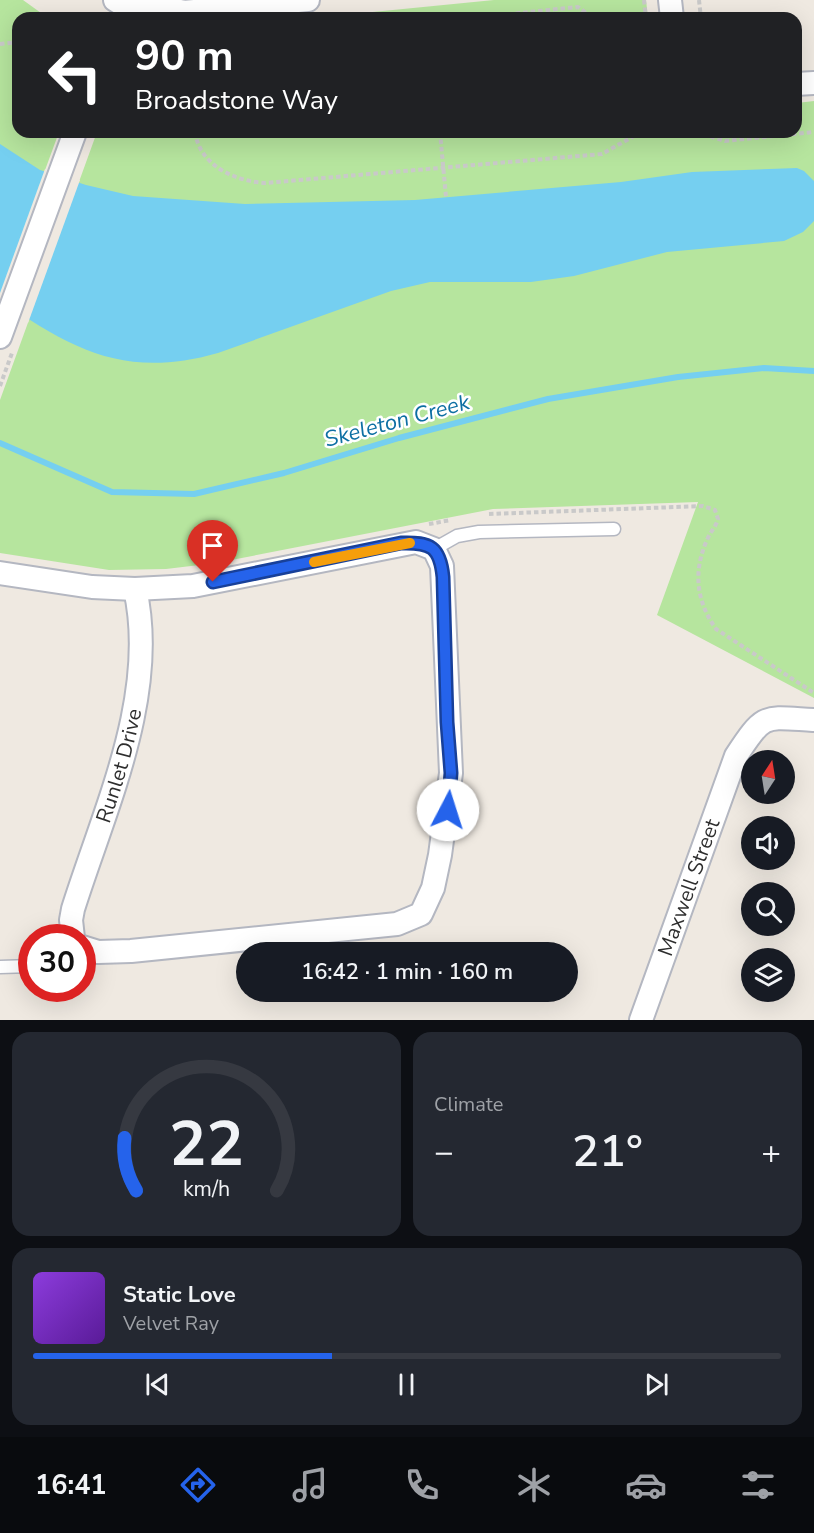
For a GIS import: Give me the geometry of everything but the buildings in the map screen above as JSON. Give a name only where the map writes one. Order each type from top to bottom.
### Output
[{"type":"street","points":[[128,6],[184,12],[309,0]]},
{"type":"street","points":[[0,338],[73,138]]},
{"type":"street","points":[[2,575],[135,589],[193,586],[401,543],[425,544],[434,549],[439,556],[443,577],[447,722],[451,773],[440,855],[431,894],[420,914],[397,924],[131,951],[96,951]]},
{"type":"street","name":"Runlet Drive","points":[[71,924],[73,909],[130,733],[139,677],[139,608],[135,589]]},
{"type":"street","name":"Maxwell Street","points":[[641,1020],[736,756],[739,735],[743,726],[761,710],[783,705],[795,706],[814,720]]},
{"type":"lane","points":[[434,549],[457,536],[479,532],[614,529]]},
{"type":"lane","points":[[0,967],[18,966]]},
{"type":"path","points":[[529,12],[578,7],[584,12]]},
{"type":"path","points":[[196,138],[208,159],[225,173],[243,182],[265,183],[602,154],[630,138]]},
{"type":"path","points":[[440,138],[446,197]]},
{"type":"path","points":[[715,138],[725,141],[755,138]]},
{"type":"green space","points":[[0,0],[23,0],[40,12],[12,12],[12,138],[57,138],[0,293]]},
{"type":"green space","points":[[494,0],[646,0],[647,12],[373,12]]},
{"type":"green space","points":[[814,101],[814,698],[657,615],[698,502],[493,509],[216,563],[166,569],[109,570],[0,553],[0,400],[95,138],[802,138],[802,102]]},
{"type":"water","points":[[0,144],[40,170],[86,185],[133,196],[245,204],[415,200],[621,182],[692,172],[797,168],[804,171],[814,181],[814,221],[803,232],[784,241],[667,252],[574,276],[531,282],[430,282],[391,291],[218,353],[186,360],[156,363],[129,361],[78,346],[52,333],[0,300]]},
{"type":"pier","points":[[45,169],[80,180],[28,323],[0,304],[0,293]]},
{"type":"waterway","name":"Skeleton Creek","points":[[0,443],[112,492],[194,494],[284,473],[399,438],[548,399],[678,377],[764,368],[814,371]]},
{"type":"slow traffic","points":[[314,562],[410,543]]},
{"type":"route","points":[[213,582],[401,543],[416,542],[434,549],[439,556],[443,577],[447,722],[451,773],[448,810]]}]
